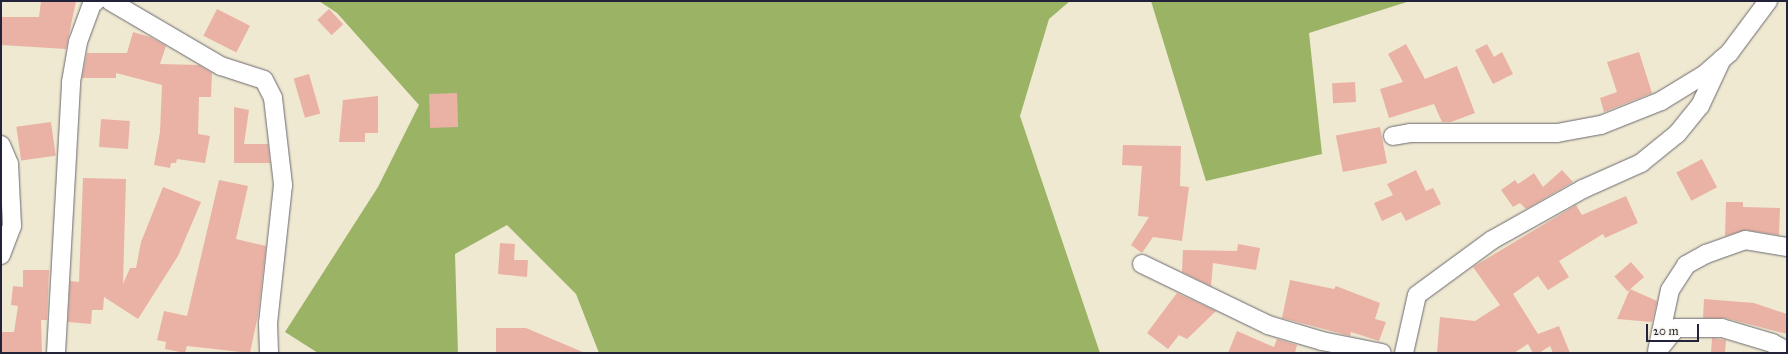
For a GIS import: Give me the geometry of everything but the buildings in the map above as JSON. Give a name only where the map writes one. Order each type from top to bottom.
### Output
[{"type":"street","points":[[56,353],[71,82],[78,42],[92,4],[96,1]]},
{"type":"street","points":[[110,1],[221,66],[264,80],[273,98],[283,185],[268,323],[269,353]]},
{"type":"street","points":[[1393,136],[1410,133],[1557,133],[1600,125],[1661,101],[1705,74],[1722,59],[1768,1]]},
{"type":"street","points":[[1404,353],[1417,295],[1492,240],[1583,189],[1642,163],[1677,134],[1700,106],[1722,59]]},
{"type":"street","points":[[1,145],[9,164],[12,226],[1,255]]},
{"type":"street","points":[[1653,352],[1670,290],[1686,265],[1706,254],[1745,240],[1787,247]]},
{"type":"street","points":[[1142,264],[1268,325],[1322,341],[1382,353]]},
{"type":"street","points":[[1653,352],[1676,328],[1722,328],[1772,343],[1787,351]]},
{"type":"green space","points":[[319,1],[1070,1],[1049,19],[1020,116],[1100,353],[599,353],[576,294],[507,225],[455,254],[458,353],[318,353],[285,332],[378,187],[419,105],[337,13]]},
{"type":"green space","points":[[1151,1],[1410,1],[1309,33],[1322,154],[1206,181]]}]
